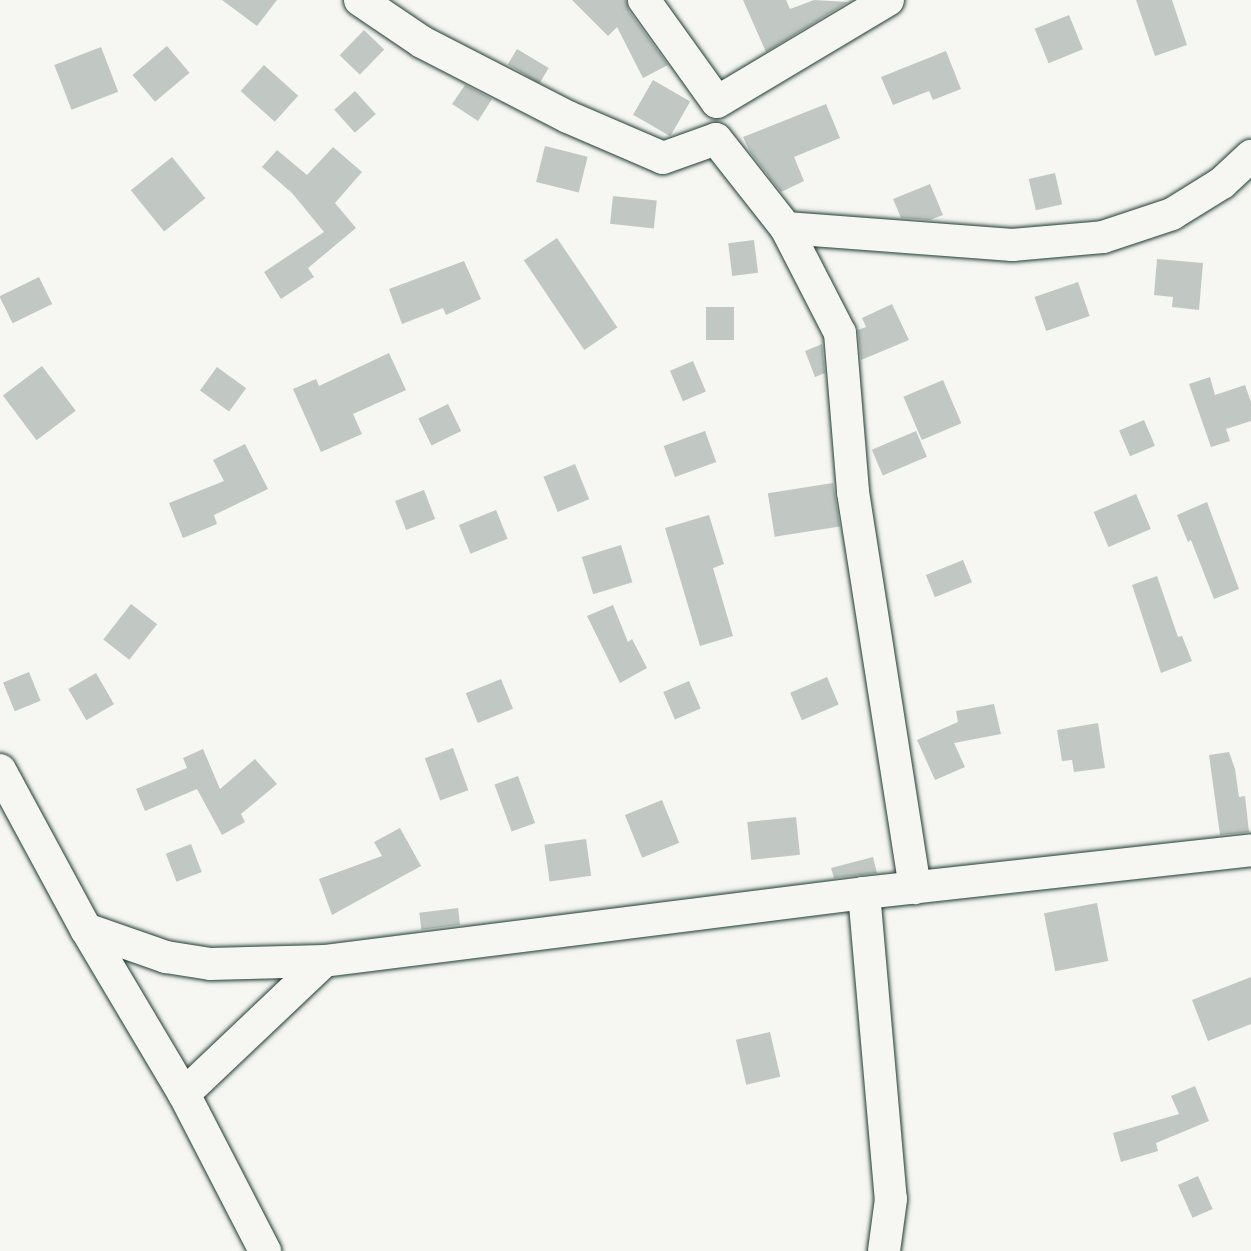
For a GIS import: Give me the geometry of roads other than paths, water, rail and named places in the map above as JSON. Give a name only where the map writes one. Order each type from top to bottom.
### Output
[{"type":"street","points":[[360,0],[422,42],[569,117],[663,158],[716,139]]},
{"type":"street","points":[[644,0],[717,102],[716,139],[786,228],[840,333],[853,492],[915,888]]},
{"type":"street","points":[[717,102],[888,0]]},
{"type":"street","points":[[786,228],[1012,245],[1102,237],[1172,214],[1222,183],[1251,156]]},
{"type":"street","points":[[0,770],[86,929],[184,1094],[265,1251]]},
{"type":"street","points":[[86,929],[166,957],[210,964],[324,961],[864,893],[1251,850]]},
{"type":"street","points":[[864,893],[891,1199],[884,1251]]},
{"type":"street","points":[[184,1094],[324,961]]}]
